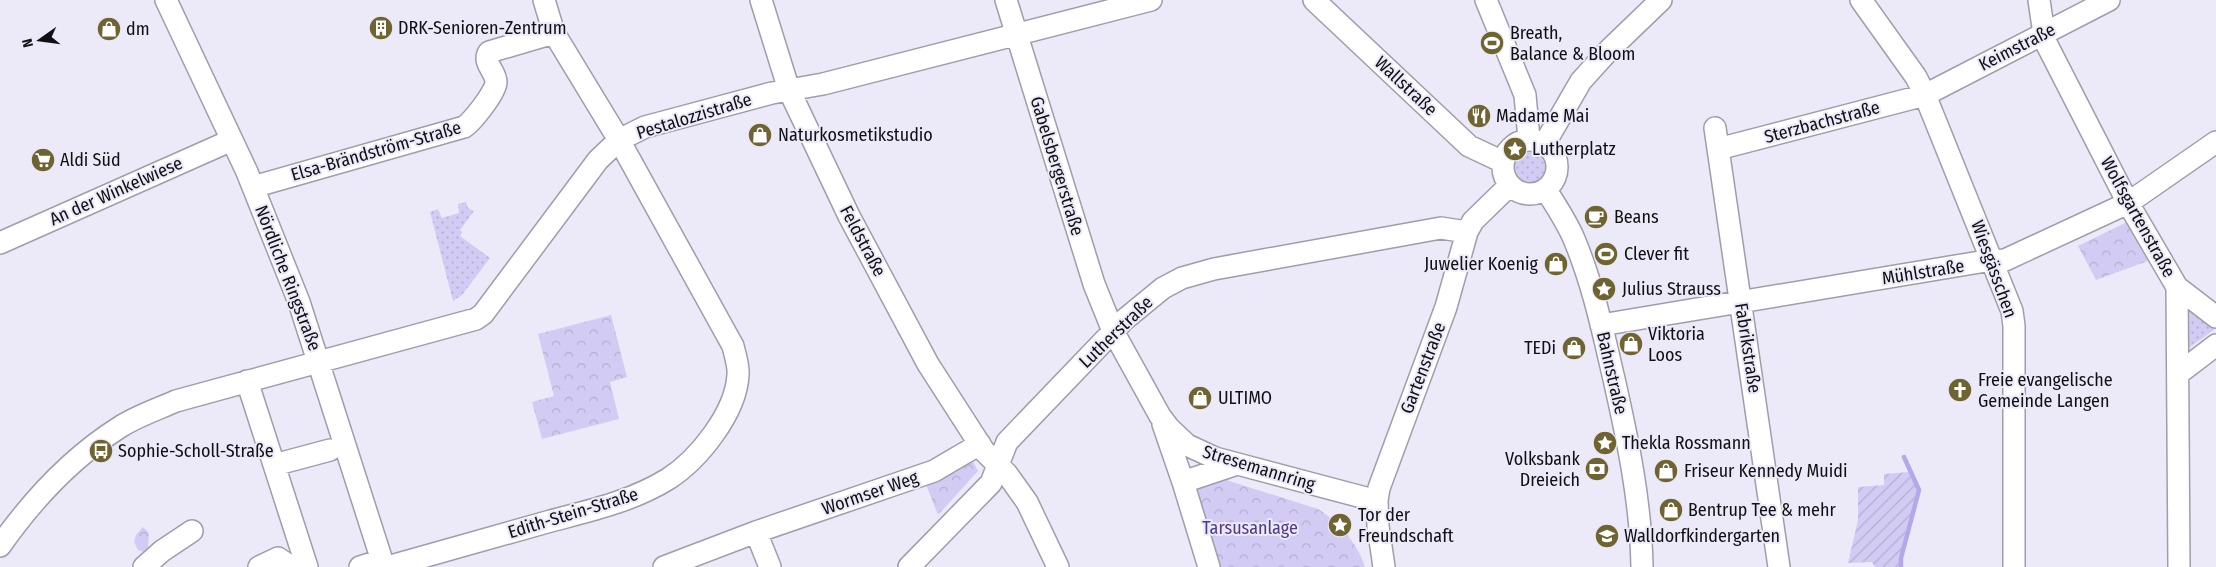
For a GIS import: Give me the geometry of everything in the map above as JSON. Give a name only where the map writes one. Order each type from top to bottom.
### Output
[{"type":"street","name":"Nördliche Ringstraße","points":[[166,0],[253,187],[299,302],[384,565]]},
{"type":"street","points":[[544,0],[554,33],[619,140]]},
{"type":"street","name":"Feldstraße","points":[[760,0],[789,90],[849,216],[928,364],[980,444],[999,465],[1027,502],[1058,567]]},
{"type":"street","name":"Gabelsbergerstraße","points":[[1006,0],[1094,284],[1113,331]]},
{"type":"street","name":"Pestalozzistraße","points":[[0,546],[40,494],[61,472],[121,426],[176,401],[476,320],[483,314],[598,160],[619,140],[645,128],[789,90],[1017,36],[1151,0]]},
{"type":"street","name":"Wallstraße","points":[[1314,0],[1469,146],[1503,162]]},
{"type":"street","points":[[1486,0],[1525,95],[1537,141]]},
{"type":"street","points":[[1537,141],[1580,81],[1610,49],[1662,0]]},
{"type":"street","name":"Wiesgässchen","points":[[1861,0],[1916,76],[1926,95],[2012,311],[2014,326],[2014,567]]},
{"type":"street","name":"Wolfsgartenstraße","points":[[2039,0],[2043,34],[2128,202],[2177,288],[2179,567]]},
{"type":"street","name":"Keimstraße","points":[[1926,95],[2109,0]]},
{"type":"street","name":"Elsa-Brändström-Straße","points":[[253,187],[464,128],[475,117],[496,82],[487,61],[489,52],[554,33]]},
{"type":"street","name":"Sterzbachstraße","points":[[1717,138],[1926,95]]},
{"type":"street","name":"Fabrikstraße","points":[[1717,138],[1779,567]]},
{"type":"street","name":"An der Winkelwiese","points":[[0,243],[232,140]]},
{"type":"street","name":"Edith-Stein-Straße","points":[[360,567],[384,565],[610,505],[650,489],[669,478],[699,453],[725,414],[735,392],[738,375],[733,346],[725,327],[619,140]]},
{"type":"street","points":[[1537,141],[1552,150],[1558,166],[1556,176],[1546,190],[1524,194],[1510,185],[1505,178],[1503,162],[1512,146],[1537,141]]},
{"type":"street","name":"Mühlstraße","points":[[1601,325],[2005,260],[2128,202],[2216,142]]},
{"type":"street","name":"Gartenstraße","points":[[1384,567],[1378,526],[1377,501],[1383,476],[1446,306],[1468,232],[1474,221],[1510,185]]},
{"type":"street","name":"Bahnstraße","points":[[1546,190],[1574,238],[1586,268],[1601,325],[1633,470],[1642,540],[1642,567]]},
{"type":"street","name":"Lutherstraße","points":[[909,567],[991,483],[1007,442],[1113,331],[1146,300],[1163,288],[1195,273],[1441,228],[1468,232]]},
{"type":"street","points":[[2177,288],[2216,317]]},
{"type":"street","name":"Stresemannring","points":[[1113,331],[1160,416],[1169,428],[1187,445],[1234,465],[1377,501]]},
{"type":"street","points":[[2178,374],[2216,345]]},
{"type":"street","points":[[247,381],[307,567]]},
{"type":"street","points":[[1160,416],[1183,482],[1209,567]]},
{"type":"street","name":"Wormser Weg","points":[[664,567],[756,532],[934,471],[980,444]]},
{"type":"street","points":[[274,466],[330,450]]},
{"type":"street","points":[[1183,482],[1234,465]]},
{"type":"street","points":[[144,567],[162,551],[192,531]]},
{"type":"street","points":[[756,532],[770,567]]},
{"type":"street","points":[[259,567],[285,562],[299,543]]},
{"type":"green space","points":[[1529,152],[1541,156],[1545,168],[1541,180],[1529,184],[1517,180],[1513,168],[1517,156]]},
{"type":"green space","points":[[466,202],[468,208],[474,211],[460,230],[462,232],[460,236],[490,258],[462,295],[453,301],[430,212],[438,209],[442,218],[459,213],[458,204]]},
{"type":"green space","points":[[2127,222],[2148,261],[2096,280],[2078,246]]},
{"type":"green space","points":[[2188,308],[2215,329],[2189,348]]},
{"type":"green space","points":[[611,315],[627,377],[610,382],[619,419],[542,439],[532,402],[554,396],[538,334]]},
{"type":"green space","points":[[970,456],[978,471],[938,515],[925,482]]},
{"type":"green space","points":[[1909,472],[1917,490],[1899,558],[1899,567],[1875,567],[1872,562],[1848,563],[1858,520],[1858,487],[1884,485],[1884,474]]},
{"type":"green space","name":"Tarsusanlage","points":[[1226,480],[1318,509],[1333,520],[1346,534],[1358,550],[1365,567],[1220,567],[1197,488]]},
{"type":"green space","points":[[143,527],[149,533],[148,548],[143,552],[138,550],[134,542],[136,535]]},
{"type":"waterway","points":[[1901,567],[1901,558],[1919,490],[1904,457]]},
{"type":"place","name":"DRK-Senioren-Zentrum","points":[[381,28]]},
{"type":"place","name":"dm","points":[[109,29]]},
{"type":"place","name":"Breath, Balance & Bloom","points":[[1492,43]]},
{"type":"place","name":"Madame Mai","points":[[1479,116]]},
{"type":"place","name":"Naturkosmetikstudio","points":[[760,135]]},
{"type":"place","name":"Lutherplatz","points":[[1515,149]]},
{"type":"place","name":"Aldi Süd","points":[[43,160]]},
{"type":"place","name":"Beans","points":[[1596,217]]},
{"type":"place","name":"Clever fit","points":[[1606,254]]},
{"type":"place","name":"Juwelier Koenig","points":[[1556,264]]},
{"type":"place","name":"Julius Strauss","points":[[1604,289]]},
{"type":"place","name":"Viktoria Loos","points":[[1631,344]]},
{"type":"place","name":"TEDi","points":[[1574,348]]},
{"type":"place","name":"Freie evangelische Gemeinde Langen","points":[[1960,390]]},
{"type":"place","name":"ULTIMO","points":[[1200,398]]},
{"type":"place","name":"Thekla Rossmann","points":[[1605,443]]},
{"type":"place","name":"Sophie-Scholl-Straße","points":[[101,451]]},
{"type":"place","name":"Volksbank Dreieich","points":[[1597,469]]},
{"type":"place","name":"Friseur Kennedy Muidi","points":[[1666,471]]},
{"type":"place","name":"Bentrup Tee & mehr","points":[[1671,510]]},
{"type":"place","name":"Tor der Freundschaft","points":[[1340,525]]},
{"type":"place","name":"Walldorfkindergarten","points":[[1607,536]]}]
